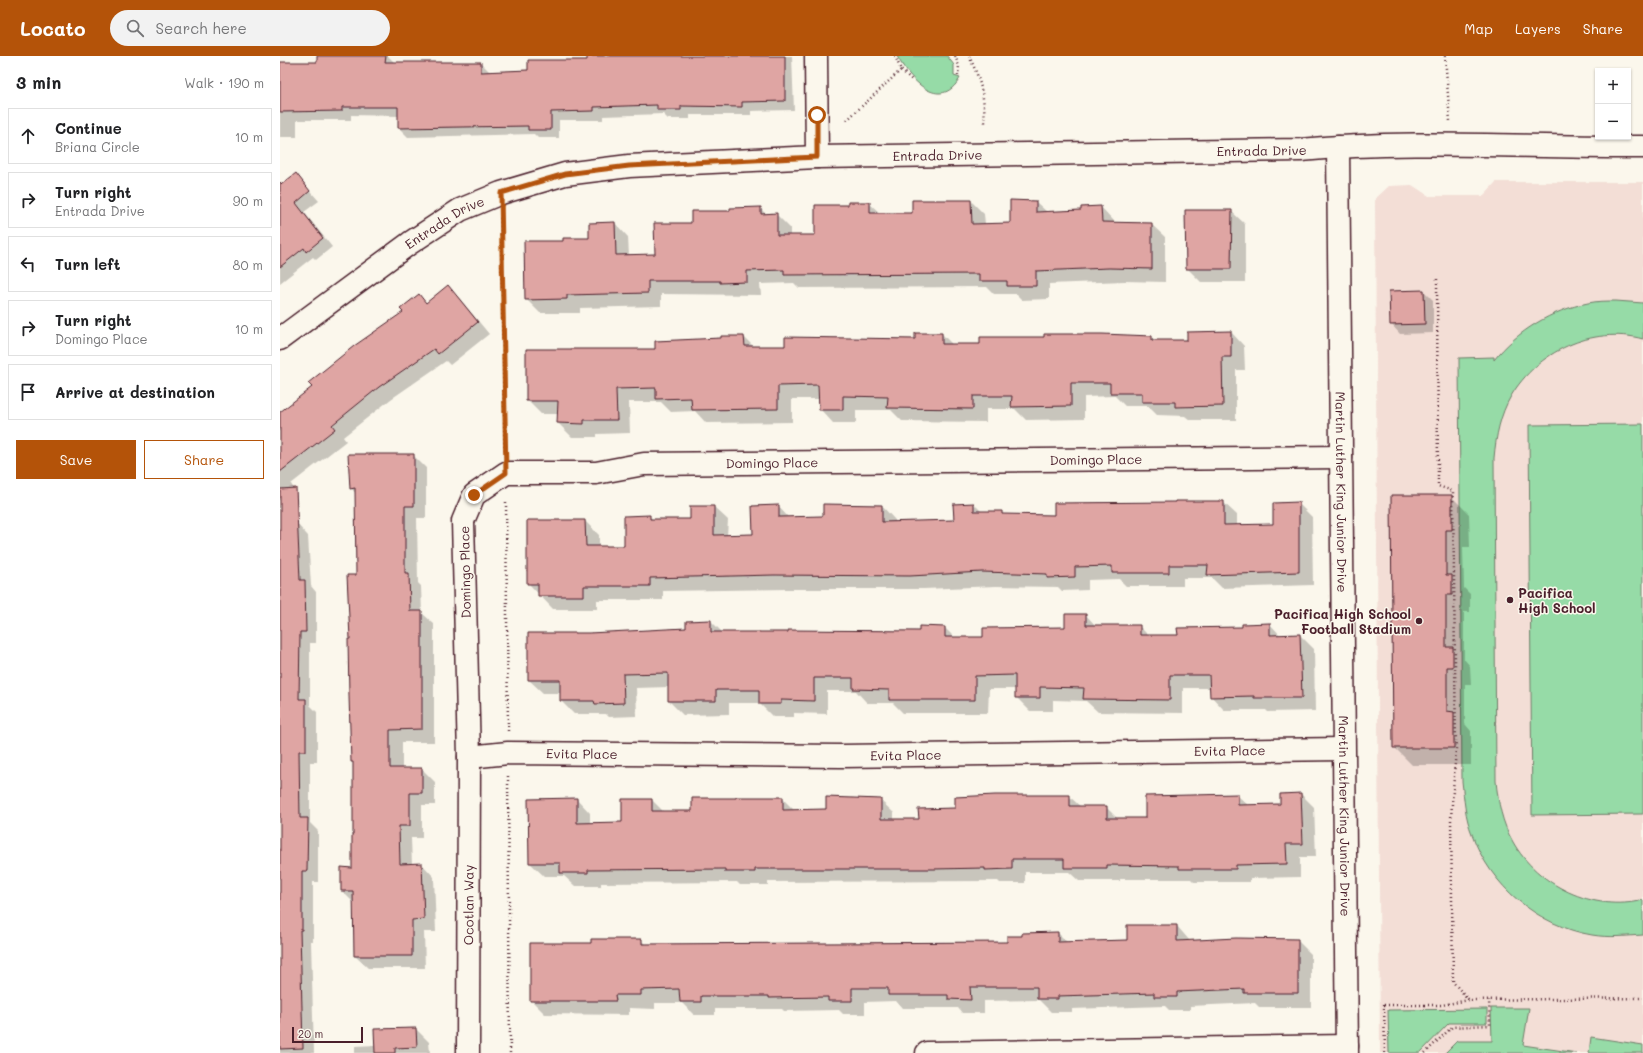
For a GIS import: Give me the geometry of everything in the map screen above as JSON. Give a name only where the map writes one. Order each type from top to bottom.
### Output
[{"type":"street","points":[[816,56],[817,157]]},
{"type":"street","name":"Entrada Drive","points":[[280,339],[410,242],[460,210],[501,193],[565,174],[579,172],[629,166],[817,157],[1301,150],[1338,147],[1452,144],[1578,148],[1643,147]]},
{"type":"street","name":"Martin Luther King Junior Drive","points":[[1338,147],[1347,1050]]},
{"type":"street","name":"Domingo Place","points":[[469,757],[463,521],[474,495],[506,473],[596,472],[644,464],[1341,457]]},
{"type":"street","name":"Evita Place","points":[[469,757],[508,753],[842,756],[1343,749]]},
{"type":"street","name":"Ocotlan Way","points":[[468,1053],[469,757]]},
{"type":"street","points":[[927,1053],[1347,1050]]},
{"type":"path","points":[[896,56],[901,70],[912,80]]},
{"type":"path","points":[[955,56],[959,66],[958,76]]},
{"type":"path","points":[[969,56],[979,78],[984,102],[985,123]]},
{"type":"path","points":[[1445,56],[1452,144]]},
{"type":"path","points":[[847,120],[901,70]]},
{"type":"path","points":[[501,193],[506,473],[510,1053]]},
{"type":"path","points":[[1437,279],[1438,486],[1454,491],[1456,749],[1450,818],[1453,982],[1469,1000]]},
{"type":"path","points":[[1384,1053],[1384,1005],[1442,1005],[1469,1000],[1643,998]]},
{"type":"path","points":[[1425,1053],[1452,1027],[1490,1025],[1489,1000]]},
{"type":"shaded area","name":"Pacifica High School","points":[[1496,182],[1643,182],[1643,1053],[1380,1053],[1375,199],[1389,186],[1412,185],[1429,196],[1483,196]]},
{"type":"green space","points":[[897,56],[947,56],[954,65],[954,76],[960,78],[952,88],[943,93],[934,92],[926,89],[917,82],[902,65]]},
{"type":"green space","points":[[1598,301],[1643,303],[1643,339],[1624,336],[1605,336],[1586,339],[1551,355],[1535,367],[1522,380],[1507,403],[1499,426],[1494,458],[1496,781],[1501,812],[1509,835],[1523,857],[1552,883],[1587,899],[1624,903],[1643,900],[1643,935],[1611,937],[1592,935],[1553,923],[1518,901],[1491,870],[1480,853],[1468,821],[1462,781],[1459,358],[1494,357],[1494,360],[1524,331],[1549,316],[1575,306],[1588,303]]},
{"type":"green space","points":[[1643,424],[1643,814],[1532,815],[1529,425]]},
{"type":"green space","points":[[1491,1008],[1529,1008],[1523,1045],[1577,1053],[1445,1053],[1457,1041],[1492,1041]]},
{"type":"green space","points":[[1487,1009],[1487,1023],[1449,1023],[1420,1053],[1389,1053],[1388,1010]]},
{"type":"green space","points":[[1591,1037],[1643,1045],[1643,1053],[1589,1053]]},
{"type":"building","points":[[317,56],[386,56],[385,62],[481,62],[481,72],[528,70],[528,60],[587,60],[587,56],[785,56],[785,101],[742,102],[742,107],[681,106],[681,110],[657,110],[657,105],[594,107],[594,111],[551,112],[551,130],[528,130],[528,126],[398,128],[398,107],[342,107],[342,111],[280,112],[280,62],[317,62]]},
{"type":"building","points":[[296,173],[310,191],[296,203],[323,238],[306,252],[304,248],[280,267],[280,182],[282,184]]},
{"type":"building","points":[[912,200],[971,200],[972,224],[1010,223],[1010,200],[1036,201],[1036,212],[1081,210],[1081,207],[1101,206],[1102,222],[1152,223],[1152,269],[1109,268],[1036,271],[1036,286],[1007,286],[1007,281],[979,281],[979,274],[784,275],[784,270],[747,271],[747,282],[720,283],[720,281],[648,281],[648,293],[567,295],[567,299],[525,300],[524,241],[563,241],[563,238],[589,238],[589,223],[615,222],[616,255],[655,254],[654,223],[691,223],[691,211],[730,211],[730,208],[761,207],[761,214],[777,213],[777,235],[815,235],[815,205],[848,205],[848,202],[870,202],[870,213],[912,213]]},
{"type":"building","points":[[1185,210],[1232,210],[1231,269],[1186,269]]},
{"type":"building","points":[[448,285],[478,322],[438,354],[434,349],[379,387],[332,425],[335,429],[280,472],[280,412],[312,387],[308,383],[354,346],[403,312],[400,309],[419,294],[426,303]]},
{"type":"building","points":[[1424,290],[1425,324],[1390,325],[1389,291]]},
{"type":"building","points":[[1231,331],[1231,357],[1222,357],[1223,406],[1175,407],[1175,402],[1142,402],[1142,393],[1110,393],[1110,383],[1071,383],[1071,406],[1011,407],[1012,396],[973,396],[973,409],[887,408],[888,397],[843,396],[843,410],[819,410],[818,385],[778,386],[778,409],[692,410],[691,398],[656,399],[656,388],[616,389],[617,420],[584,420],[584,424],[557,423],[558,401],[526,401],[526,349],[655,349],[655,341],[721,338],[721,336],[744,336],[745,346],[785,346],[785,337],[915,339],[915,333],[942,333],[942,344],[980,344],[980,337],[1044,337],[1044,334],[1102,334],[1152,336],[1152,340],[1187,340],[1187,332]]},
{"type":"building","points":[[348,454],[414,454],[414,506],[405,506],[405,573],[409,573],[410,611],[422,611],[422,729],[390,730],[390,768],[422,768],[422,793],[410,793],[410,826],[399,826],[400,864],[422,863],[424,919],[412,920],[412,956],[354,956],[353,891],[341,891],[341,867],[352,868],[353,834],[353,762],[351,762],[348,639],[350,639],[347,575],[356,575],[355,488],[350,489]]},
{"type":"building","points":[[296,488],[300,580],[305,580],[306,632],[300,632],[299,699],[306,699],[306,751],[299,751],[300,818],[308,818],[307,871],[302,871],[302,930],[300,930],[303,1048],[280,1049],[280,489]]},
{"type":"building","name":"Pacifica High School Football Stadium","points":[[1391,495],[1452,495],[1452,530],[1446,530],[1446,575],[1452,575],[1452,595],[1446,595],[1446,647],[1453,647],[1453,667],[1447,667],[1447,711],[1454,712],[1454,748],[1393,748]]},
{"type":"building","points":[[1224,501],[1224,525],[1273,524],[1273,503],[1299,502],[1299,572],[1207,575],[1208,565],[1169,565],[1169,573],[1112,573],[1112,566],[1075,567],[1075,577],[1047,578],[1047,574],[982,572],[910,576],[774,575],[650,578],[650,586],[584,586],[584,596],[538,596],[538,584],[527,584],[527,520],[585,520],[586,546],[624,546],[624,516],[650,515],[650,519],[690,519],[690,506],[714,506],[714,535],[753,534],[752,506],[779,505],[779,517],[823,516],[823,504],[882,505],[882,522],[954,520],[953,504],[974,503],[974,511],[1002,511],[1002,514],[1054,515],[1054,503]]},
{"type":"building","points":[[1065,614],[1086,614],[1086,625],[1140,625],[1140,635],[1178,635],[1177,628],[1242,627],[1242,624],[1270,623],[1270,635],[1300,634],[1302,698],[1254,698],[1254,696],[1210,697],[1209,675],[1170,675],[1170,700],[1083,699],[1084,688],[1040,687],[1040,698],[1015,698],[1015,675],[975,676],[975,700],[889,700],[889,690],[853,689],[853,678],[814,678],[814,701],[781,700],[781,704],[759,704],[759,690],[716,690],[716,701],[668,701],[668,673],[623,674],[624,703],[595,704],[594,701],[560,701],[560,680],[528,680],[528,633],[589,633],[686,628],[686,621],[711,620],[711,632],[788,632],[788,630],[919,631],[919,626],[945,627],[945,637],[983,637],[983,628],[1065,627]]},
{"type":"building","points":[[1301,793],[1303,844],[1286,844],[1287,864],[1236,865],[1236,869],[1179,869],[1179,866],[1107,865],[1107,868],[1064,868],[1064,859],[1012,859],[1012,869],[985,870],[985,868],[755,869],[755,872],[725,872],[725,869],[588,870],[588,873],[560,873],[560,863],[529,863],[528,799],[577,798],[577,823],[622,822],[622,799],[652,799],[652,811],[692,811],[692,798],[783,797],[783,810],[826,809],[826,797],[881,799],[881,819],[919,819],[918,809],[955,808],[955,797],[995,795],[1070,795],[1070,806],[1107,806],[1107,818],[1145,818],[1145,796],[1238,794],[1238,805],[1280,804],[1280,794]]},
{"type":"building","points":[[1127,925],[1177,925],[1177,941],[1236,938],[1298,939],[1298,993],[1244,993],[1244,989],[1177,992],[1177,997],[1154,997],[1154,993],[1058,996],[1058,999],[1037,999],[1037,987],[970,987],[971,1000],[948,999],[948,995],[888,995],[888,988],[852,988],[852,1001],[828,1001],[828,997],[769,998],[769,996],[701,996],[701,1002],[680,1002],[679,989],[641,990],[641,995],[615,995],[616,1001],[530,1001],[530,943],[591,943],[591,939],[642,939],[642,944],[1007,942],[1007,936],[1022,936],[1022,933],[1058,932],[1058,942],[1127,940]]},
{"type":"building","points":[[416,1028],[417,1047],[395,1048],[395,1053],[375,1053],[374,1029]]},
{"type":"place","name":"Pacifica High School","points":[[1510,600]]},
{"type":"place","name":"Pacifica High School Football Stadium","points":[[1419,621]]},
{"type":"route","points":[[474,495],[506,473],[501,193],[565,174],[629,166],[817,157],[817,115]]}]
